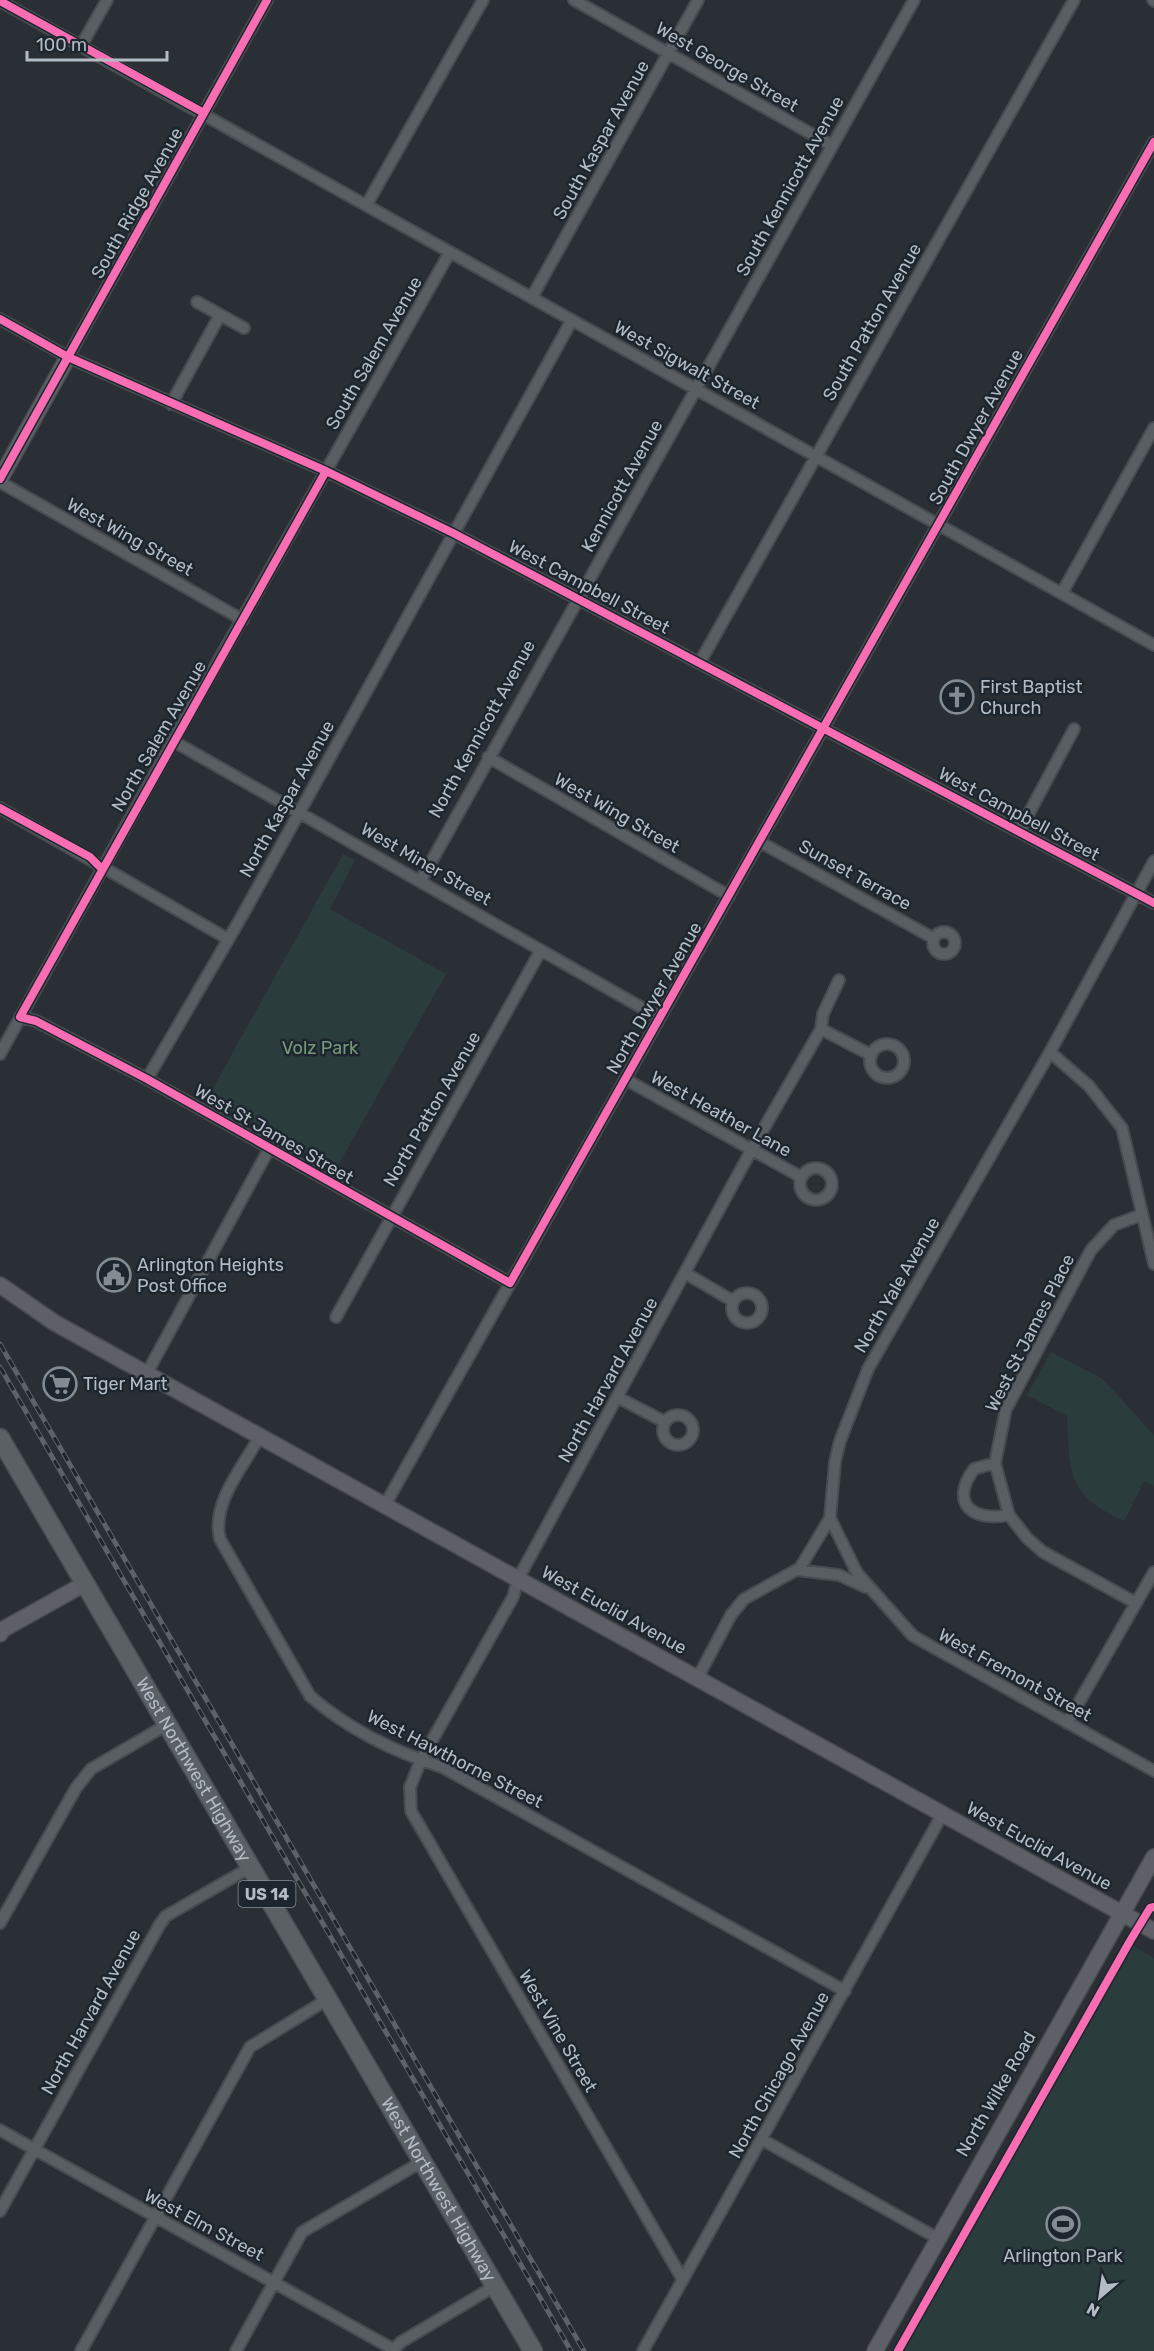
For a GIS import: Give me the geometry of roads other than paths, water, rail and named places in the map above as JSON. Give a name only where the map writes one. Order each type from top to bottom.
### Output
[{"type":"main road","points":[[0,481],[68,357]]},
{"type":"main road","name":"West Euclid Avenue","points":[[0,1285],[55,1323]]},
{"type":"main road","name":"West Euclid Avenue","points":[[0,1297],[55,1323],[147,1373],[1154,1931]]},
{"type":"main road","name":"West Northwest Highway","points":[[0,1440],[86,1583],[533,2351]]},
{"type":"main road","points":[[0,1634],[3,1630],[86,1583]]},
{"type":"main road","name":"North Wilke Road","points":[[874,2351],[1154,1857]]},
{"type":"street","points":[[81,46],[107,0]]},
{"type":"street","name":"South Ridge Avenue","points":[[68,357],[267,0]]},
{"type":"street","points":[[367,204],[483,0]]},
{"type":"street","name":"West George Street","points":[[574,0],[831,146]]},
{"type":"street","name":"South Kaspar Avenue","points":[[532,297],[698,0]]},
{"type":"street","name":"South Kennicott Avenue","points":[[696,389],[914,0]]},
{"type":"street","name":"South Patton Avenue","points":[[700,662],[1074,0]]},
{"type":"street","name":"West Sigwalt Street","points":[[0,1],[1154,645]]},
{"type":"street","name":"South Dwyer Avenue","points":[[825,727],[1154,142]]},
{"type":"street","name":"South Salem Avenue","points":[[326,471],[450,252]]},
{"type":"street","points":[[197,302],[244,328]]},
{"type":"street","points":[[171,404],[220,315]]},
{"type":"street","name":"West Campbell Street","points":[[0,319],[68,357],[326,471],[453,533],[825,727],[1154,903]]},
{"type":"street","points":[[453,533],[572,320]]},
{"type":"street","name":"Kennicott Avenue","points":[[577,598],[696,389]]},
{"type":"street","points":[[1062,593],[1154,428]]},
{"type":"street","name":"North Salem Avenue","points":[[0,1054],[326,471]]},
{"type":"street","name":"West Wing Street","points":[[0,481],[243,620]]},
{"type":"street","name":"North Kaspar Avenue","points":[[147,1079],[228,939],[453,533]]},
{"type":"street","name":"North Kennicott Avenue","points":[[421,880],[577,598]]},
{"type":"street","name":"North Dwyer Avenue","points":[[385,1506],[825,727]]},
{"type":"street","points":[[1020,830],[1074,729]]},
{"type":"street","name":"West Miner Street","points":[[173,741],[300,810],[660,1018]]},
{"type":"street","name":"West Wing Street","points":[[488,757],[729,896]]},
{"type":"street","points":[[0,808],[90,857],[102,869],[228,939]]},
{"type":"street","name":"Sunset Terrace","points":[[760,842],[933,938]]},
{"type":"street","name":"North Yale Avenue","points":[[697,1678],[731,1615],[744,1599],[797,1570],[831,1518],[835,1462],[840,1441],[868,1369],[1050,1052],[1154,861]]},
{"type":"street","name":"North Patton Avenue","points":[[336,1317],[389,1217],[542,950]]},
{"type":"street","name":"North Harvard Avenue","points":[[409,1797],[412,1778],[421,1760],[513,1597],[518,1579],[752,1149],[821,1029],[823,1014],[839,980]]},
{"type":"street","name":"West St James Street","points":[[20,1017],[64,1034],[147,1079],[510,1283]]},
{"type":"street","points":[[821,1029],[871,1055]]},
{"type":"street","points":[[1050,1052],[1089,1086],[1122,1128],[1154,1264]]},
{"type":"street","name":"West Heather Lane","points":[[625,1079],[801,1177]]},
{"type":"street","points":[[147,1373],[269,1149]]},
{"type":"street","name":"West St James Place","points":[[1136,1603],[1043,1552],[1016,1527],[1009,1515],[995,1463],[1006,1409],[1091,1250],[1114,1225],[1141,1215]]},
{"type":"street","points":[[685,1273],[733,1301]]},
{"type":"street","points":[[617,1397],[664,1422]]},
{"type":"street","name":"West Hawthorne Street","points":[[260,1436],[222,1504],[218,1531],[220,1539],[310,1696],[327,1710],[390,1748],[442,1767],[845,1991]]},
{"type":"street","points":[[995,1463],[974,1469],[963,1488],[964,1500],[969,1510],[980,1517],[992,1518],[1009,1515]]},
{"type":"street","name":"West Fremont Street","points":[[831,1518],[857,1573],[913,1636],[1154,1771]]},
{"type":"street","name":"West Fremont Street","points":[[797,1570],[839,1575],[858,1583],[873,1593]]},
{"type":"street","points":[[1067,1723],[1154,1572]]},
{"type":"street","points":[[0,1923],[76,1788],[91,1769],[168,1724]]},
{"type":"street","name":"West Vine Street","points":[[409,1797],[411,1811],[683,2280]]},
{"type":"street","name":"North Chicago Avenue","points":[[643,2351],[763,2140],[942,1815]]},
{"type":"street","name":"North Harvard Avenue","points":[[0,2211],[160,1924],[166,1916],[251,1866]]},
{"type":"street","points":[[81,2351],[250,2047],[328,1999]]},
{"type":"street","name":"West Elm Street","points":[[0,2130],[392,2350]]},
{"type":"street","points":[[763,2140],[937,2238]]},
{"type":"street","points":[[236,2351],[302,2232],[423,2161]]},
{"type":"street","points":[[392,2350],[401,2342],[495,2286]]},
{"type":"railway","points":[[0,1344],[584,2351]]},
{"type":"railway","points":[[0,1367],[571,2351]]},
{"type":"place","name":"First Baptist Church","points":[[957,697]]},
{"type":"place","name":"Arlington Heights Post Office","points":[[114,1275]]},
{"type":"place","name":"Tiger Mart","points":[[60,1384]]},
{"type":"place","name":"Arlington Park","points":[[1063,2224]]},
{"type":"park label","name":"Volz Park","points":[[320,1048]]}]
